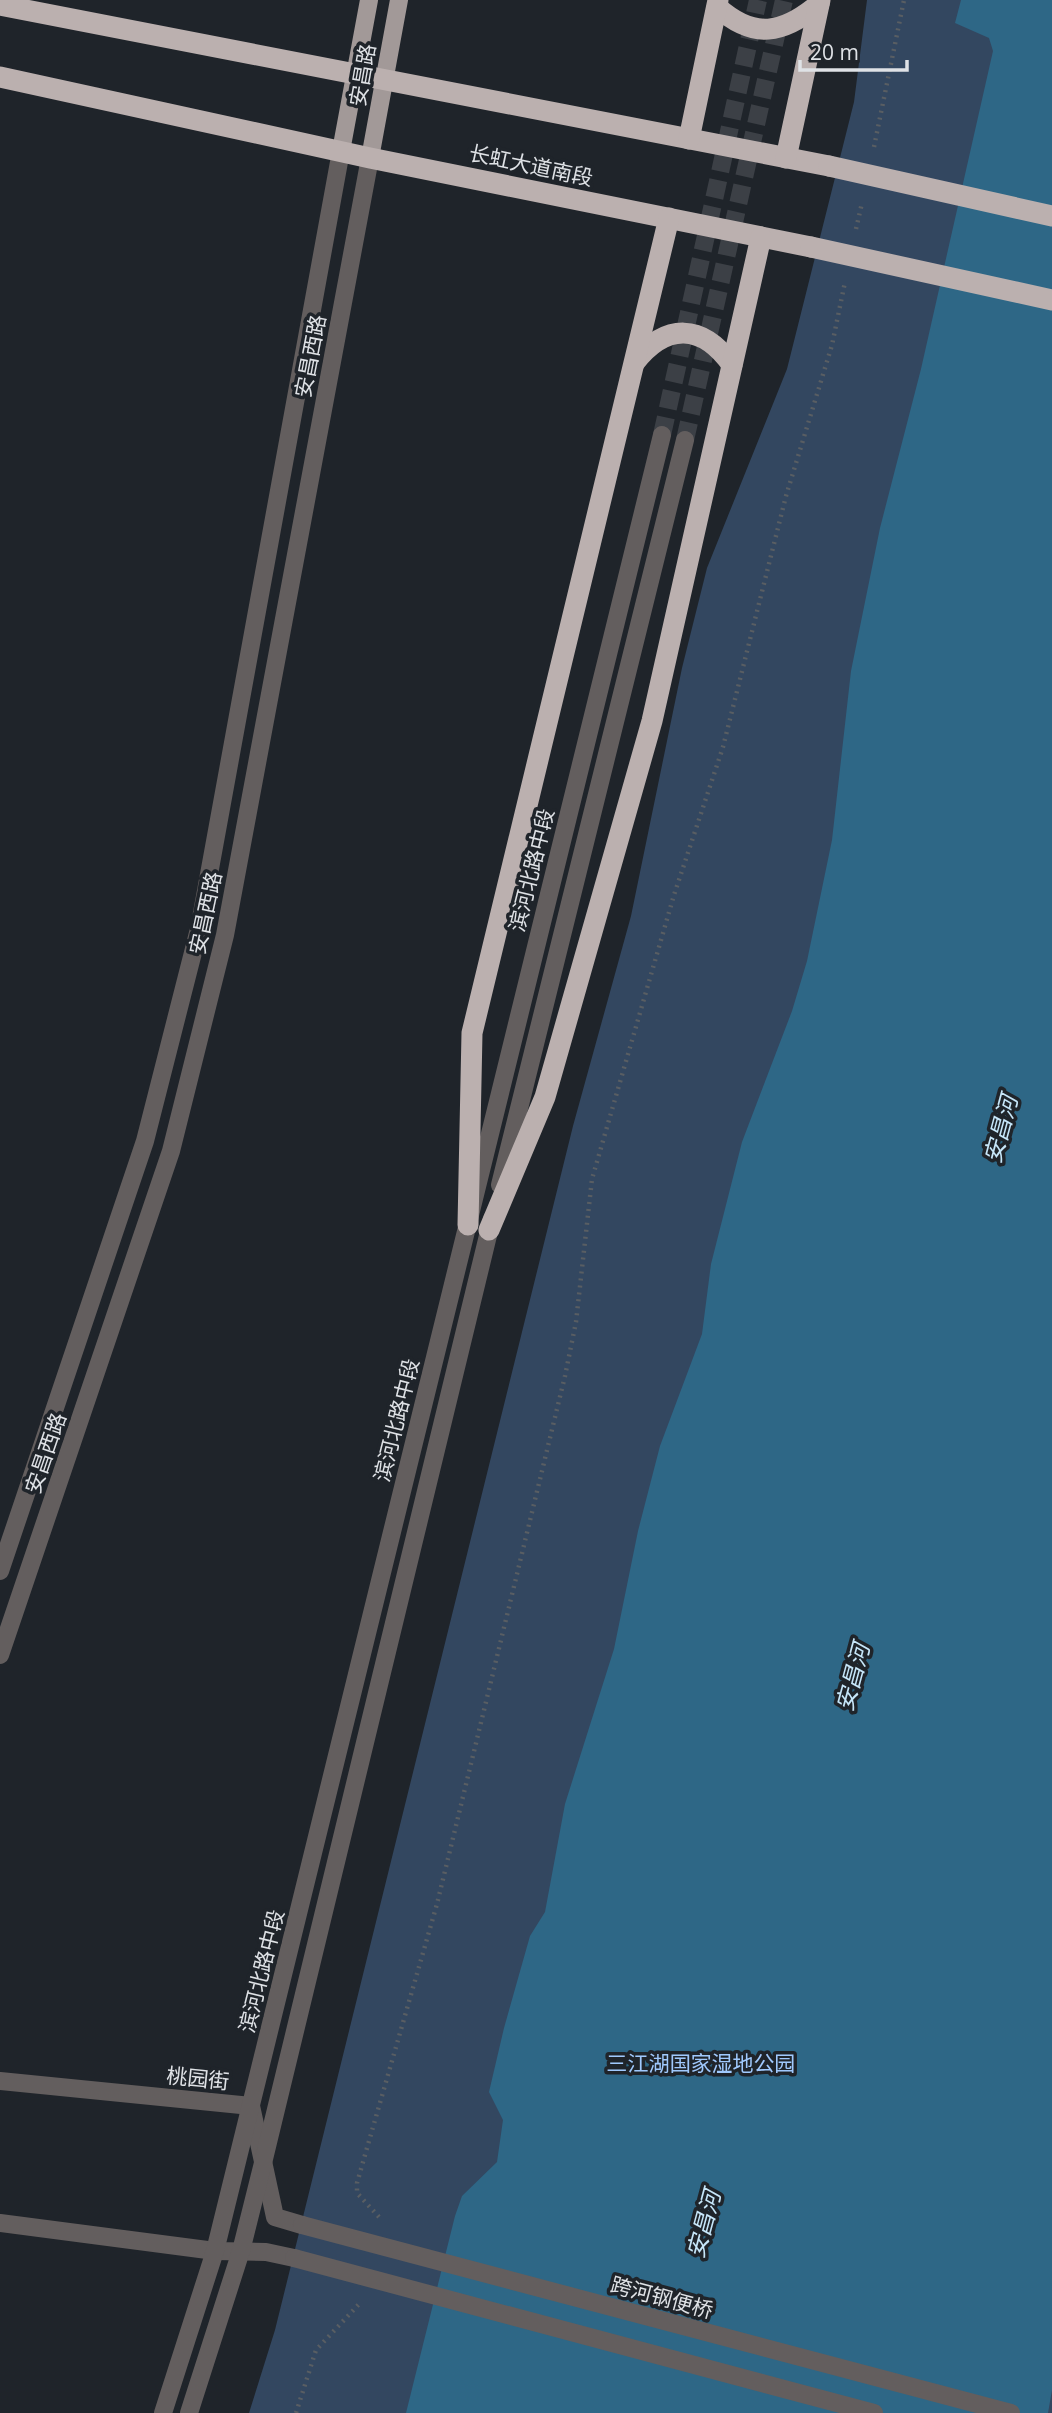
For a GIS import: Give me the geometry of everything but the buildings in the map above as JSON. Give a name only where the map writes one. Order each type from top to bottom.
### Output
[{"type":"highway","points":[[718,4],[730,19],[760,30],[788,26],[819,2]]},
{"type":"highway","points":[[786,158],[819,2]]},
{"type":"highway","points":[[689,139],[718,4]]},
{"type":"highway","points":[[0,5],[829,166],[1052,216]]},
{"type":"highway","name":"长虹大道南段","points":[[0,76],[370,158],[811,247],[1052,300]]},
{"type":"highway","points":[[468,1225],[472,1033],[669,218]]},
{"type":"highway","points":[[489,1230],[545,1097],[644,748],[761,237]]},
{"type":"highway","points":[[634,364],[650,344],[670,333],[699,336],[722,351],[732,365]]},
{"type":"main road","name":"安昌路","points":[[341,151],[369,0]]},
{"type":"main road","name":"安昌路","points":[[370,158],[398,0]]},
{"type":"street","name":"安昌西路","points":[[0,1571],[145,1141],[199,929],[341,151]]},
{"type":"street","name":"安昌西路","points":[[0,1655],[172,1151],[219,962],[370,158]]},
{"type":"street","name":"滨河北路中段","points":[[163,2413],[215,2251],[662,435]]},
{"type":"street","points":[[189,2413],[241,2251],[264,2163],[489,1230],[685,440]]},
{"type":"street","name":"桃园街","points":[[0,2081],[251,2106],[275,2217],[302,2225]]},
{"type":"street","points":[[0,2223],[215,2251],[241,2251],[294,2258],[874,2413]]},
{"type":"street","name":"跨河钢便桥","points":[[302,2225],[1011,2413]]},
{"type":"path","points":[[871,159],[904,0]]},
{"type":"path","points":[[854,239],[863,199]]},
{"type":"path","points":[[382,2220],[357,2193],[357,2183],[437,1904],[565,1376],[576,1322],[592,1179],[674,895],[723,747],[786,496],[832,345],[846,279]]},
{"type":"path","points":[[296,2413],[316,2350],[362,2301]]},
{"type":"green space","name":"三江湖国家湿地公园","points":[[867,0],[1052,0],[1052,2413],[249,2413],[275,2330],[573,1126],[631,916],[682,668],[707,568],[787,369],[854,102]]},
{"type":"water","name":"三江湖国家湿地公园","points":[[961,0],[1052,0],[1052,2390],[1048,2413],[406,2413],[462,2196],[497,2162],[503,2120],[489,2092],[504,2028],[530,1936],[545,1912],[565,1804],[614,1649],[638,1531],[660,1446],[702,1334],[711,1264],[742,1142],[792,1011],[807,961],[832,840],[851,671],[880,528],[921,369],[993,51],[989,38],[955,23]]},
{"type":"tunnel","points":[[662,435],[758,0]]},
{"type":"tunnel","points":[[685,440],[784,0]]},
{"type":"water label","name":"安昌河","points":[[1000,1129]]},
{"type":"water label","name":"安昌河","points":[[852,1677]]},
{"type":"water label","name":"安昌河","points":[[703,2224]]}]
